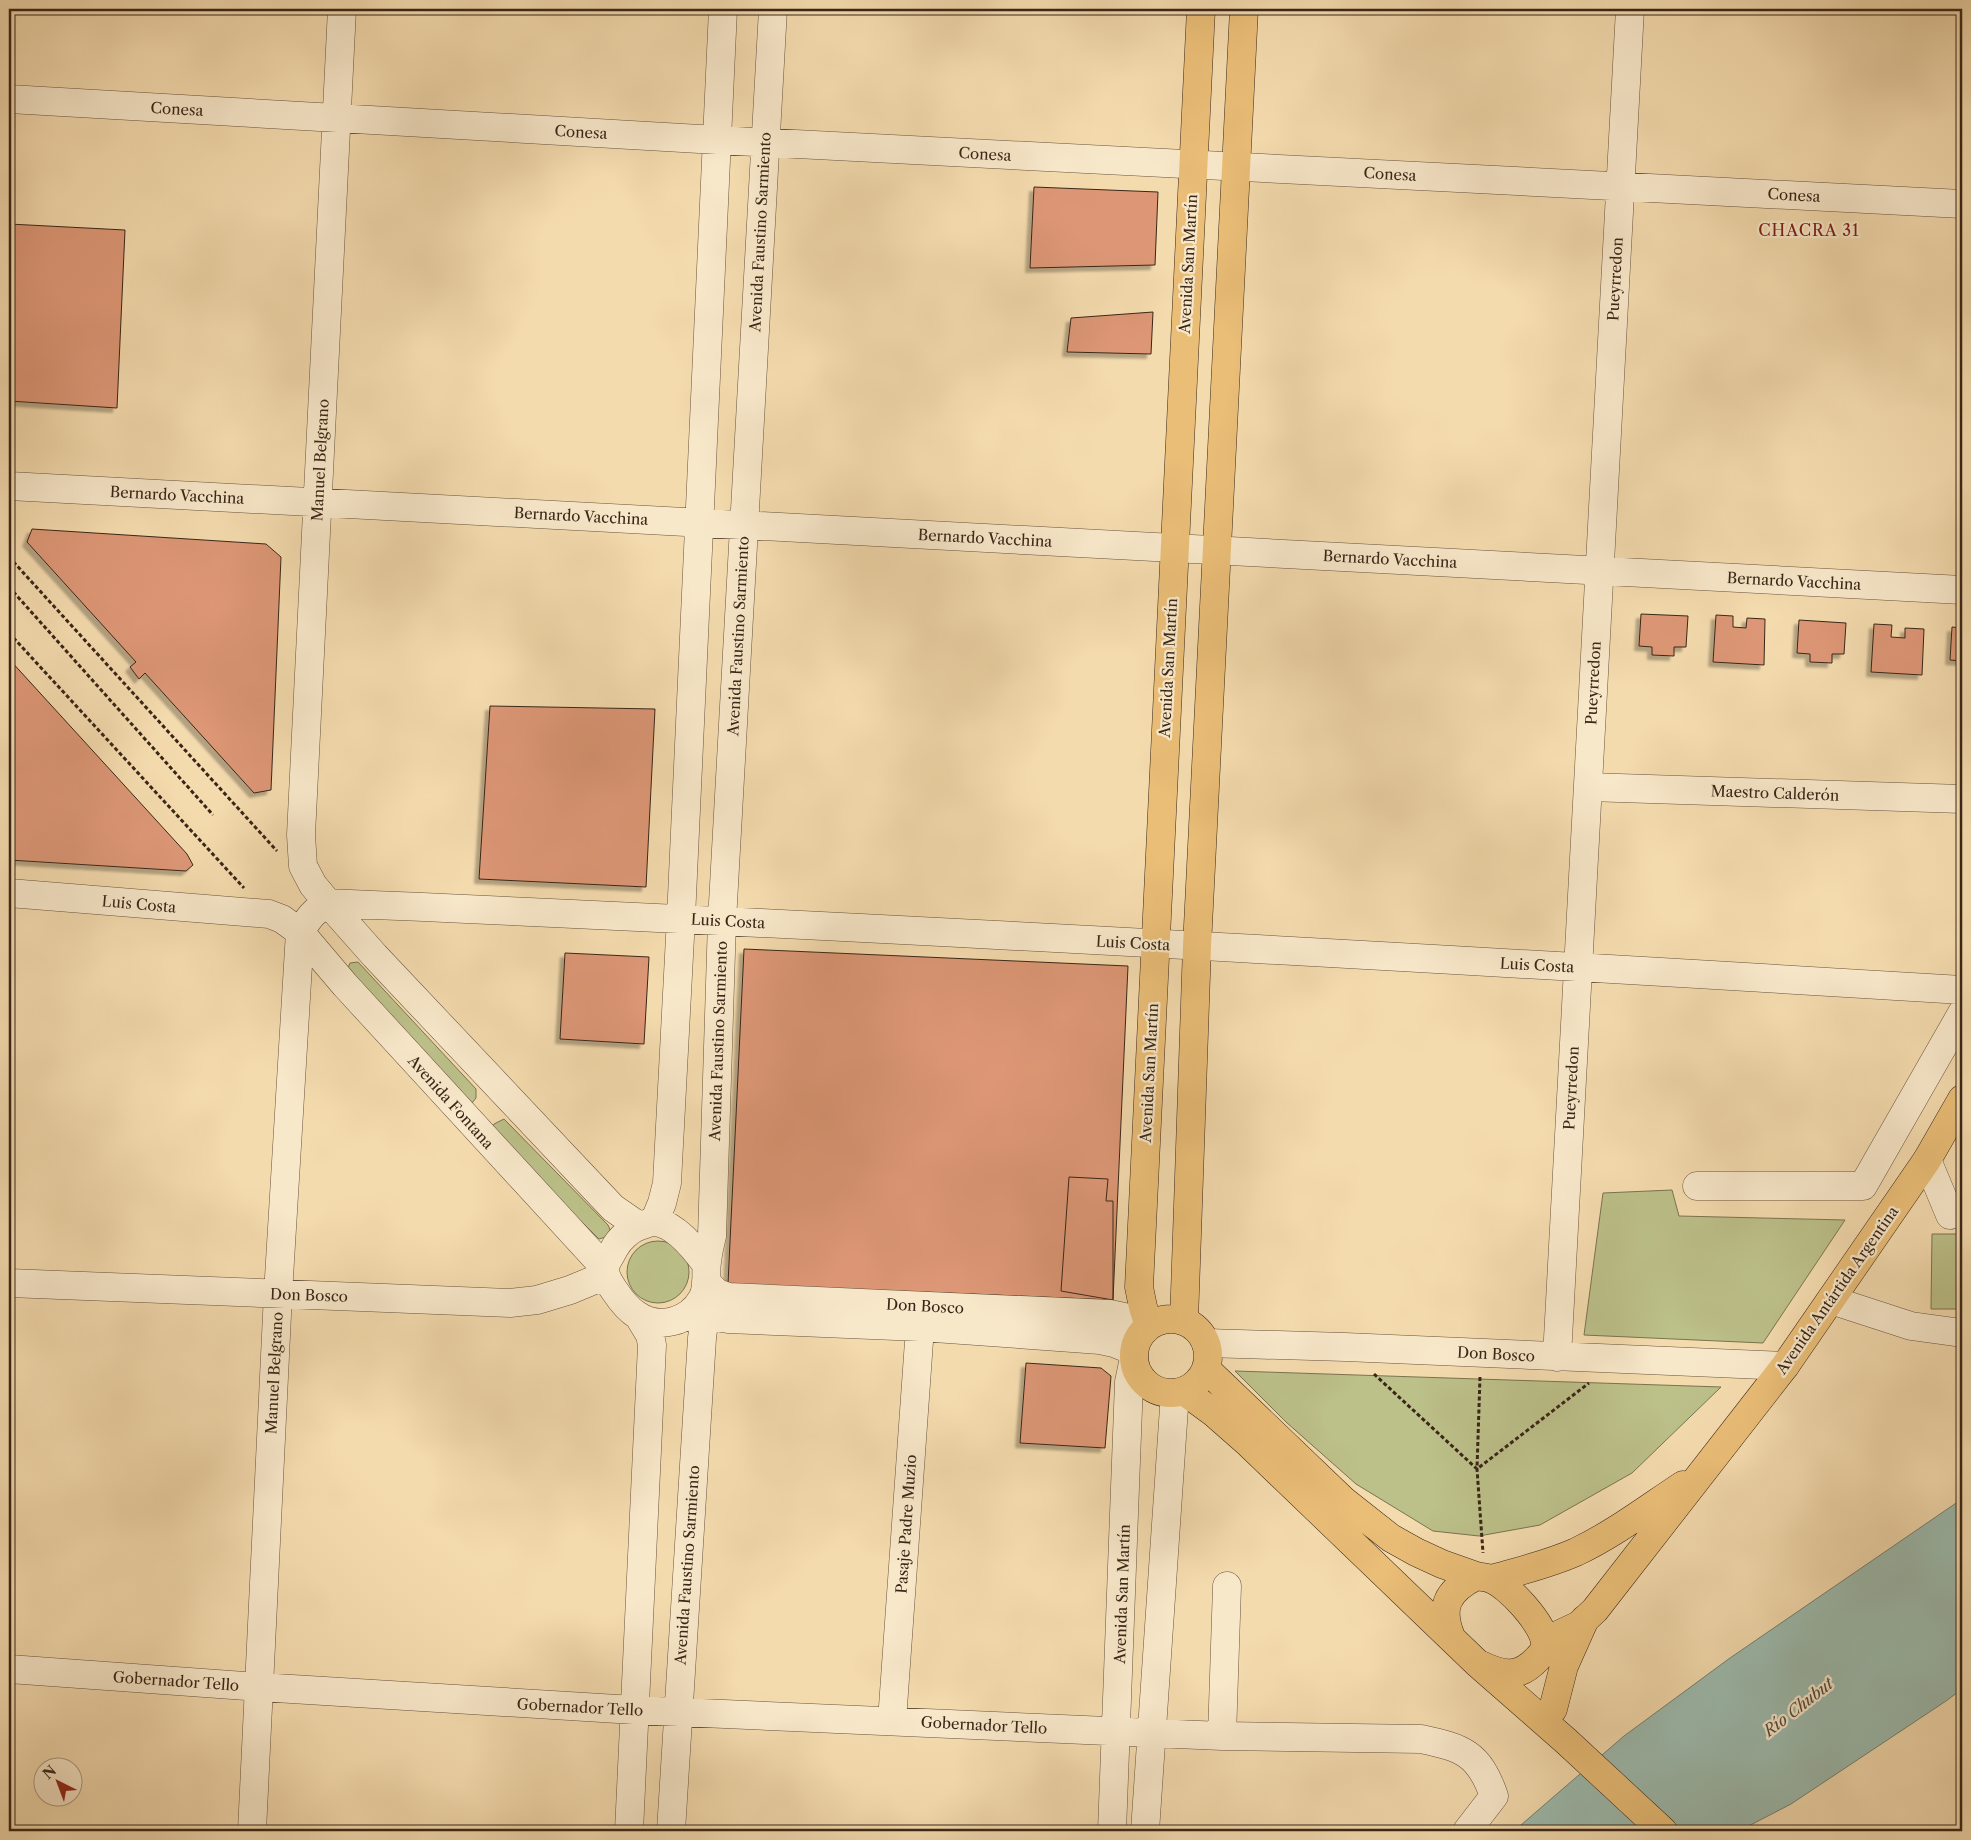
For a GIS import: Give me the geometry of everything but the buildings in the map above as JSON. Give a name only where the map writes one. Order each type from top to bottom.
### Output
[{"type":"main road","name":"Avenida San Martín","points":[[1179,1392],[1164,1393],[1154,1389],[1145,1383],[1139,1375],[1143,1307],[1139,1287],[1201,9]]},
{"type":"main road","points":[[1184,1321],[1197,946],[1244,9]]},
{"type":"main road","name":"Avenida Antártida Argentina","points":[[1544,1647],[1579,1625],[1595,1610],[1785,1366],[1927,1160],[1962,1099]]},
{"type":"main road","points":[[1141,1341],[1163,1320],[1184,1321],[1193,1326],[1201,1334],[1206,1356],[1228,1392],[1344,1501],[1376,1526],[1416,1552],[1442,1564],[1484,1577],[1506,1590],[1532,1616],[1542,1631],[1554,1709],[1572,1747]]},
{"type":"main road","points":[[1179,1392],[1193,1386],[1201,1379],[1206,1356]]},
{"type":"main road","points":[[1179,1392],[1214,1413],[1247,1442],[1477,1663],[1663,1831]]},
{"type":"main road","name":"Avenida Antártida Argentina","points":[[1484,1577],[1536,1567],[1575,1552],[1613,1531],[1701,1474]]},
{"type":"main road","points":[[1451,1637],[1446,1623],[1445,1609],[1450,1597],[1458,1588],[1484,1577]]},
{"type":"main road","points":[[1554,1709],[1564,1666],[1585,1619]]},
{"type":"main road","points":[[1477,1663],[1508,1674],[1521,1672],[1529,1667],[1544,1647]]},
{"type":"street","name":"Manuel Belgrano","points":[[252,1831],[278,1294],[312,918],[313,885],[303,866],[301,835],[342,9]]},
{"type":"street","points":[[269,914],[282,919],[312,918],[375,956],[613,1208],[646,1224],[667,1227],[693,1246],[702,1294],[676,1322],[661,1324],[639,1317],[619,1298],[605,1272],[617,1243],[646,1224],[662,1203],[667,1183],[723,9]]},
{"type":"street","name":"Avenida Faustino Sarmiento","points":[[671,1831],[702,1338],[702,1294],[712,1236],[722,921],[773,9]]},
{"type":"street","name":"Pueyrredon","points":[[1557,1358],[1630,9]]},
{"type":"street","name":"Conesa","points":[[9,99],[717,140],[1962,204]]},
{"type":"street","name":"Bernardo Vacchina","points":[[9,486],[1962,590]]},
{"type":"street","name":"Maestro Calderón","points":[[1588,787],[1962,799]]},
{"type":"street","name":"Luis Costa","points":[[9,893],[269,914]]},
{"type":"street","name":"Luis Costa","points":[[312,918],[681,918],[1962,990]]},
{"type":"street","name":"Avenida Fontana","points":[[312,918],[345,985],[605,1272]]},
{"type":"street","points":[[1697,1186],[1863,1186],[1962,1013]]},
{"type":"street","points":[[1927,1160],[1950,1215]]},
{"type":"street","name":"Don Bosco","points":[[9,1283],[510,1303],[537,1300],[570,1290],[605,1272]]},
{"type":"street","name":"Don Bosco","points":[[702,1294],[717,1293],[728,1297],[1110,1314],[1124,1317],[1141,1341]]},
{"type":"street","name":"Don Bosco","points":[[702,1294],[728,1318],[920,1327],[1100,1340],[1114,1343],[1141,1341]]},
{"type":"street","points":[[1831,1300],[1911,1326],[1962,1334]]},
{"type":"street","points":[[629,1831],[652,1345],[650,1335],[639,1317]]},
{"type":"street","name":"Pasaje Padre Muzio","points":[[892,1721],[920,1327]]},
{"type":"street","name":"Avenida San Martín","points":[[1112,1831],[1129,1382],[1141,1341]]},
{"type":"street","name":"Don Bosco","points":[[1206,1356],[1345,1347],[1557,1358],[1621,1358],[1785,1366]]},
{"type":"street","points":[[1145,1831],[1179,1392]]},
{"type":"street","points":[[1222,1736],[1228,1586]]},
{"type":"street","name":"Gobernador Tello","points":[[9,1669],[259,1687],[634,1710],[1152,1734],[1421,1739],[1450,1745],[1474,1758],[1484,1771],[1494,1796],[1467,1831]]},
{"type":"path","points":[[9,557],[283,857],[303,866]]},
{"type":"path","points":[[9,587],[213,815]]},
{"type":"path","points":[[9,633],[269,914]]},
{"type":"path","points":[[1480,1354],[1477,1469],[1484,1577]]},
{"type":"path","points":[[1372,1372],[1477,1469]]},
{"type":"path","points":[[1477,1469],[1591,1381]]},
{"type":"green space","points":[[358,962],[476,1089],[476,1098],[472,1103],[346,973],[350,963]]},
{"type":"green space","points":[[504,1119],[608,1225],[611,1232],[606,1237],[599,1239],[491,1131],[494,1124]]},
{"type":"green space","points":[[1672,1190],[1679,1216],[1845,1220],[1763,1343],[1584,1335],[1603,1193]]},
{"type":"green space","points":[[1932,1234],[1962,1234],[1962,1309],[1931,1309]]},
{"type":"green space","points":[[652,1241],[664,1241],[680,1250],[687,1260],[689,1272],[687,1284],[680,1294],[664,1303],[652,1303],[641,1298],[632,1289],[627,1278],[627,1266],[632,1255],[641,1246]]},
{"type":"green space","points":[[1235,1371],[1721,1387],[1632,1473],[1540,1525],[1479,1536],[1433,1531],[1356,1484],[1286,1422]]},
{"type":"water","name":"Río Chubut","points":[[1962,1499],[1962,1689],[1946,1701],[1791,1804],[1739,1831],[1514,1831],[1624,1736],[1730,1658]]},
{"type":"district","name":"CHACRA 31","points":[[1809,230]]}]
